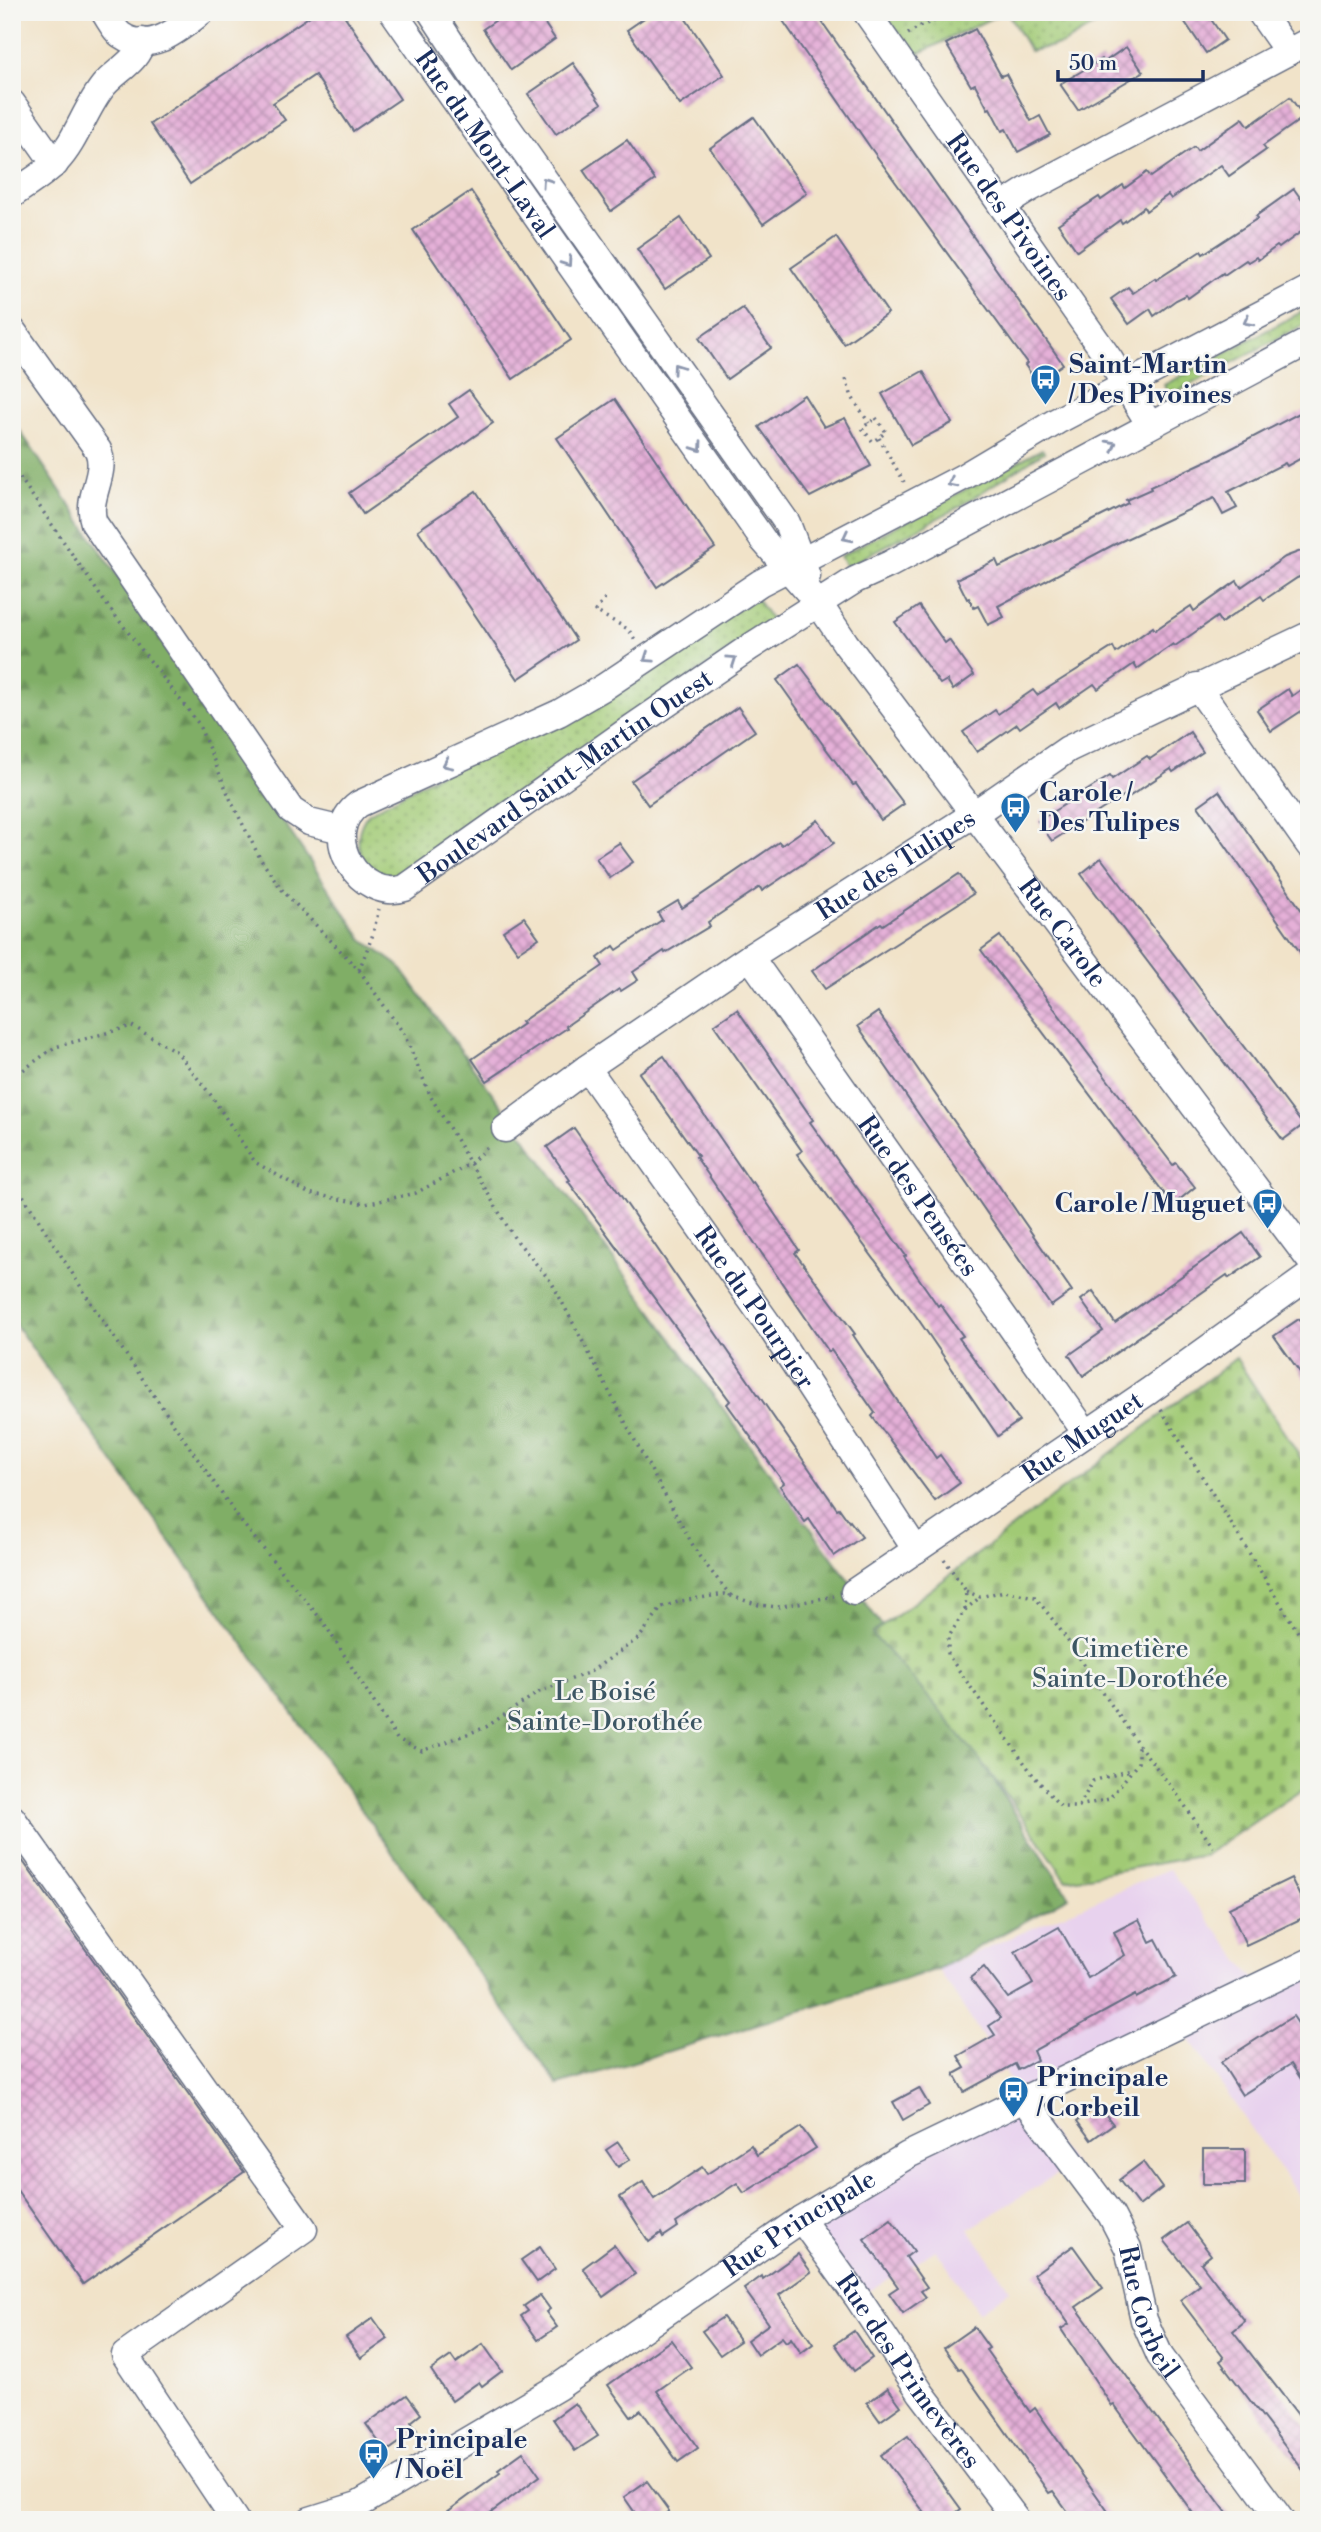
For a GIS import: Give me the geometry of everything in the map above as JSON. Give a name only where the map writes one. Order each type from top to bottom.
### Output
[{"type":"street","points":[[104,12],[121,34],[142,41],[168,37],[201,12]]},
{"type":"street","points":[[393,12],[410,38]]},
{"type":"street","name":"Rue des Pivoines","points":[[866,12],[1126,385],[1150,425]]},
{"type":"street","points":[[1002,206],[1298,46],[1260,12]]},
{"type":"street","name":"Rue du Mont-Laval","points":[[433,16],[489,101],[787,523],[794,565],[763,540],[410,38],[433,16]]},
{"type":"street","points":[[12,195],[55,164],[96,96],[116,71],[138,54],[142,41]]},
{"type":"street","points":[[12,103],[55,164]]},
{"type":"street","name":"Boulevard Saint-Martin Ouest","points":[[1309,289],[1057,421],[965,476],[760,583],[604,687],[559,713],[359,804],[348,814],[342,830],[342,848],[352,867],[366,881],[384,889],[401,890],[413,884],[626,732],[861,576],[890,564],[1309,341]]},
{"type":"street","points":[[12,330],[98,450],[101,463],[92,501],[94,523],[291,810],[309,822],[342,830]]},
{"type":"street","name":"Rue Carole","points":[[794,565],[846,644],[1309,1259]]},
{"type":"street","name":"Rue des Tulipes","points":[[505,1129],[587,1068],[750,957],[974,814],[1068,749],[1309,635]]},
{"type":"street","points":[[1197,686],[1309,845]]},
{"type":"street","name":"Rue des Pensées","points":[[750,957],[1086,1433]]},
{"type":"street","name":"Rue du Pourpier","points":[[587,1068],[923,1545]]},
{"type":"street","name":"Rue Muguet","points":[[854,1592],[1149,1391],[1309,1276]]},
{"type":"street","points":[[12,1818],[304,2229],[125,2355],[235,2520]]},
{"type":"street","name":"Rue Principale","points":[[310,2520],[364,2512],[558,2387],[801,2219],[908,2155],[1309,1962]]},
{"type":"street","name":"Rue Corbeil","points":[[1025,2099],[1111,2215],[1128,2248],[1144,2320],[1160,2356],[1281,2520]]},
{"type":"street","name":"Rue des Primevères","points":[[801,2219],[921,2393],[1017,2520]]},
{"type":"path","points":[[901,39],[918,27],[958,12]]},
{"type":"path","points":[[846,379],[852,397],[869,423]]},
{"type":"path","points":[[876,418],[886,432],[879,437],[873,442],[862,428],[876,418]]},
{"type":"path","points":[[879,437],[904,482]]},
{"type":"path","points":[[12,466],[104,601],[198,723],[232,803],[283,891],[359,970],[404,1034],[431,1097],[513,1236],[552,1283],[693,1544],[730,1596]]},
{"type":"path","points":[[605,599],[595,611],[628,629],[637,643]]},
{"type":"path","points":[[359,970],[372,937],[384,889]]},
{"type":"path","points":[[12,1078],[55,1047],[132,1026],[177,1052],[210,1094],[254,1162],[308,1193],[365,1204],[416,1193],[471,1163],[505,1129]]},
{"type":"path","points":[[12,1178],[98,1314],[239,1519],[324,1623],[397,1739],[422,1751],[486,1727],[539,1692],[600,1666],[639,1638],[662,1607],[725,1594],[759,1605],[778,1607],[854,1592]]},
{"type":"path","points":[[1149,1391],[1309,1650]]},
{"type":"path","points":[[923,1545],[966,1591],[980,1597]]},
{"type":"path","points":[[965,1610],[966,1591]]},
{"type":"path","points":[[1138,1744],[1138,1763],[1109,1798],[1079,1806],[1061,1807],[1033,1774],[947,1655],[947,1638],[965,1610],[980,1597],[1004,1591],[1035,1597],[1213,1847]]},
{"type":"path","points":[[1079,1806],[1093,1781],[1132,1770]]},
{"type":"shaded area","points":[[1169,1869],[1259,1985],[1309,1962],[1309,2211],[1179,2024],[1025,2099],[1073,2164],[969,2229],[1010,2290],[978,2312],[936,2250],[858,2298],[801,2219],[1024,2100],[938,1969]]},
{"type":"green space","points":[[882,12],[1004,12],[916,55]]},
{"type":"green space","points":[[1007,12],[1103,12],[1107,18],[1063,44],[1030,51]]},
{"type":"green space","points":[[1309,308],[1309,322],[1169,396],[1164,385]]},
{"type":"green space","name":"Le Boisé Sainte-Dorothée","points":[[12,419],[363,940],[399,966],[984,1765],[1069,1897],[938,1969],[558,2085],[12,1320]]},
{"type":"green space","points":[[1042,449],[1044,452],[959,507],[846,567],[840,556]]},
{"type":"green space","points":[[756,598],[772,621],[404,874],[379,872],[363,857],[359,836],[369,813]]},
{"type":"green space","name":"Cimetière Sainte-Dorothée","points":[[1236,1358],[1309,1471],[1309,1785],[1205,1855],[1066,1880],[974,1753],[872,1634]]},
{"type":"building","points":[[316,12],[342,12],[400,99],[353,131],[315,75],[273,103],[285,120],[190,184],[150,124]]},
{"type":"building","points":[[508,12],[537,12],[555,39],[511,70],[483,29]]},
{"type":"building","points":[[653,12],[681,12],[724,75],[680,105],[627,30]]},
{"type":"building","points":[[777,12],[815,12],[1063,364],[1037,382],[1025,365],[1027,363],[870,147]]},
{"type":"building","points":[[1178,12],[1206,12],[1225,40],[1206,53]]},
{"type":"building","points":[[975,29],[1001,76],[1006,74],[1031,121],[1040,116],[1050,135],[1018,152],[1006,129],[1002,131],[975,84],[971,86],[946,44]]},
{"type":"building","points":[[1126,47],[1143,72],[1078,110],[1060,84],[1102,59],[1104,62]]},
{"type":"building","points":[[573,63],[601,104],[556,134],[528,94]]},
{"type":"building","points":[[1290,97],[1304,117],[1263,146],[1266,150],[1229,176],[1221,165],[1171,199],[1168,195],[1146,211],[1144,207],[1122,223],[1120,220],[1077,251],[1058,224],[1099,197],[1101,200],[1123,185],[1125,188],[1147,172],[1151,177],[1194,147],[1197,151],[1243,118],[1249,126]]},
{"type":"building","points":[[754,117],[807,193],[763,224],[710,148]]},
{"type":"building","points":[[627,140],[655,180],[611,211],[583,170]]},
{"type":"building","points":[[1294,189],[1309,210],[1309,226],[1279,248],[1277,246],[1258,260],[1256,257],[1248,262],[1246,260],[1188,298],[1186,295],[1176,300],[1154,316],[1150,309],[1129,324],[1111,299],[1128,287],[1133,293],[1201,251],[1203,254],[1258,218],[1256,216]]},
{"type":"building","points":[[471,191],[571,340],[513,379],[413,230]]},
{"type":"building","points":[[681,218],[709,259],[665,289],[637,249]]},
{"type":"building","points":[[836,237],[888,313],[844,344],[791,268]]},
{"type":"building","points":[[743,308],[771,348],[727,379],[699,338]]},
{"type":"building","points":[[923,371],[952,423],[911,445],[882,394]]},
{"type":"building","points":[[469,390],[493,423],[363,514],[349,493],[458,417],[449,404]]},
{"type":"building","points":[[804,395],[824,427],[845,418],[871,466],[810,497],[759,427]]},
{"type":"building","points":[[615,399],[715,548],[657,587],[557,438]]},
{"type":"building","points":[[1309,408],[1309,454],[1228,492],[1237,508],[1223,515],[1214,498],[1113,545],[998,606],[1004,617],[988,625],[978,606],[974,608],[969,598],[967,599],[957,579],[996,560],[999,567],[1030,552],[1128,503],[1126,500],[1151,489],[1150,487]]},
{"type":"building","points":[[476,491],[576,640],[518,679],[418,530]]},
{"type":"building","points":[[1309,548],[1309,573],[1264,600],[1261,596],[1221,623],[1217,617],[1137,669],[1134,664],[1098,689],[1094,684],[1059,708],[1056,703],[1020,728],[1017,724],[977,752],[963,732],[995,710],[998,714],[1033,690],[1037,695],[1113,647],[1116,653],[1153,627],[1155,630],[1191,606],[1194,611],[1237,581],[1241,587],[1285,557]]},
{"type":"building","points":[[919,606],[945,643],[949,640],[974,675],[953,690],[947,680],[940,684],[895,622]]},
{"type":"building","points":[[799,664],[904,804],[881,820],[777,680]]},
{"type":"building","points":[[1309,684],[1309,706],[1271,731],[1257,710],[1288,689],[1292,696]]},
{"type":"building","points":[[738,707],[755,731],[648,805],[631,781]]},
{"type":"building","points":[[1190,732],[1203,752],[1173,772],[1171,769],[1130,796],[1128,793],[1052,841],[1038,821],[1110,776],[1112,779],[1147,756],[1150,759]]},
{"type":"building","points":[[1219,791],[1309,921],[1309,965],[1198,806]]},
{"type":"building","points":[[818,820],[834,843],[762,891],[760,887],[708,922],[710,926],[665,953],[664,951],[633,972],[638,980],[621,991],[619,989],[566,1026],[567,1028],[487,1081],[472,1059],[603,966],[598,958],[614,946],[617,950],[662,920],[658,913],[678,901],[682,908],[779,842],[782,845]]},
{"type":"building","points":[[619,843],[633,862],[610,878],[596,858]]},
{"type":"building","points":[[1101,858],[1303,1125],[1283,1140],[1081,874]]},
{"type":"building","points":[[959,874],[973,894],[825,989],[812,971]]},
{"type":"building","points":[[524,917],[539,938],[518,952],[503,931]]},
{"type":"building","points":[[1000,936],[1173,1165],[1176,1163],[1195,1187],[1173,1205],[981,950]]},
{"type":"building","points":[[737,1009],[813,1120],[810,1122],[906,1256],[904,1257],[938,1306],[940,1304],[963,1336],[959,1338],[1019,1421],[998,1436],[916,1316],[797,1154],[802,1151],[714,1025]]},
{"type":"building","points":[[878,1012],[1072,1291],[1051,1306],[858,1026]]},
{"type":"building","points":[[664,1056],[770,1207],[799,1250],[795,1253],[855,1334],[853,1335],[936,1458],[940,1455],[960,1483],[935,1501],[872,1416],[875,1413],[831,1350],[829,1352],[639,1073]]},
{"type":"building","points":[[574,1128],[837,1509],[839,1508],[862,1537],[834,1556],[809,1519],[805,1522],[780,1486],[784,1483],[727,1404],[730,1401],[568,1181],[570,1180],[547,1147]]},
{"type":"building","points":[[1243,1233],[1260,1257],[1229,1278],[1227,1275],[1083,1376],[1069,1355],[1103,1331],[1081,1300],[1093,1291],[1115,1323]]},
{"type":"building","points":[[1299,1319],[1309,1333],[1309,1385],[1274,1336]]},
{"type":"building","points":[[12,1846],[244,2172],[83,2284],[12,2183]]},
{"type":"building","points":[[1291,1878],[1309,1915],[1246,1945],[1229,1908]]},
{"type":"building","points":[[1139,1919],[1150,1942],[1156,1939],[1176,1977],[1136,1998],[1135,1995],[1033,2051],[1037,2060],[1018,2070],[1015,2064],[964,2092],[954,2074],[965,2068],[958,2056],[995,2035],[989,2026],[1001,2018],[970,1978],[984,1967],[1008,1998],[1033,1984],[1015,1952],[1059,1927],[1088,1978],[1125,1955],[1114,1932]]},
{"type":"building","points":[[1293,2016],[1309,2040],[1309,2091],[1291,2064],[1242,2095],[1221,2062]]},
{"type":"building","points":[[919,2088],[929,2105],[903,2120],[893,2102]]},
{"type":"building","points":[[1098,2105],[1113,2124],[1091,2140],[1077,2121]]},
{"type":"building","points":[[801,2127],[816,2148],[744,2193],[737,2183],[676,2223],[678,2227],[663,2237],[661,2233],[649,2242],[620,2197],[643,2182],[654,2199],[702,2167],[707,2174],[751,2145],[757,2155]]},
{"type":"building","points":[[618,2142],[630,2159],[618,2167],[606,2150]]},
{"type":"building","points":[[1203,2149],[1245,2149],[1245,2184],[1203,2184]]},
{"type":"building","points":[[1143,2162],[1162,2188],[1139,2206],[1119,2180]]},
{"type":"building","points":[[891,2219],[914,2251],[906,2257],[927,2287],[921,2291],[926,2297],[903,2313],[889,2293],[898,2287],[864,2239]]},
{"type":"building","points":[[1187,2223],[1211,2255],[1201,2263],[1245,2321],[1233,2331],[1309,2429],[1309,2478],[1220,2361],[1224,2358],[1180,2300],[1200,2285],[1164,2240]]},
{"type":"building","points":[[614,2245],[635,2274],[603,2297],[583,2268]]},
{"type":"building","points":[[1073,2246],[1103,2288],[1076,2307],[1232,2520],[1198,2520],[1114,2405],[1112,2406],[1061,2329],[1069,2324],[1034,2274]]},
{"type":"building","points":[[540,2247],[555,2269],[537,2282],[521,2260]]},
{"type":"building","points":[[798,2254],[811,2272],[779,2295],[813,2344],[801,2353],[791,2338],[786,2342],[782,2337],[757,2355],[747,2340],[769,2324],[744,2289]]},
{"type":"building","points":[[540,2295],[550,2309],[546,2312],[557,2327],[538,2340],[521,2316],[528,2311],[524,2306]]},
{"type":"building","points":[[723,2317],[740,2341],[720,2355],[702,2331]]},
{"type":"building","points":[[373,2318],[388,2339],[361,2358],[346,2337]]},
{"type":"building","points":[[974,2327],[989,2348],[986,2350],[1030,2412],[1035,2408],[1114,2520],[1074,2520],[1053,2491],[1049,2493],[961,2368],[959,2369],[944,2348]]},
{"type":"building","points":[[854,2331],[872,2358],[854,2371],[835,2344]]},
{"type":"building","points":[[671,2340],[691,2367],[657,2391],[698,2448],[678,2462],[641,2410],[631,2417],[608,2385]]},
{"type":"building","points":[[483,2344],[502,2371],[482,2386],[479,2382],[452,2401],[431,2370],[451,2356],[456,2363]]},
{"type":"building","points":[[888,2388],[901,2406],[880,2421],[867,2403]]},
{"type":"building","points":[[407,2395],[421,2414],[411,2422],[417,2430],[386,2452],[366,2424]]},
{"type":"building","points":[[575,2403],[598,2436],[575,2451],[553,2419]]},
{"type":"building","points":[[908,2436],[961,2509],[946,2520],[930,2520],[881,2455]]},
{"type":"building","points":[[523,2452],[540,2476],[481,2520],[436,2520],[500,2473],[498,2470]]},
{"type":"building","points":[[647,2481],[669,2511],[657,2520],[640,2520],[624,2497]]},
{"type":"place","name":"Saint-Martin / Des Pivoines","points":[[1046,406]]},
{"type":"place","name":"Carole / Des Tulipes","points":[[1016,834]]},
{"type":"place","name":"Carole / Muguet","points":[[1268,1230]]},
{"type":"place","name":"Principale / Corbeil","points":[[1014,2119]]},
{"type":"place","name":"Principale / Noël","points":[[373,2481]]}]
